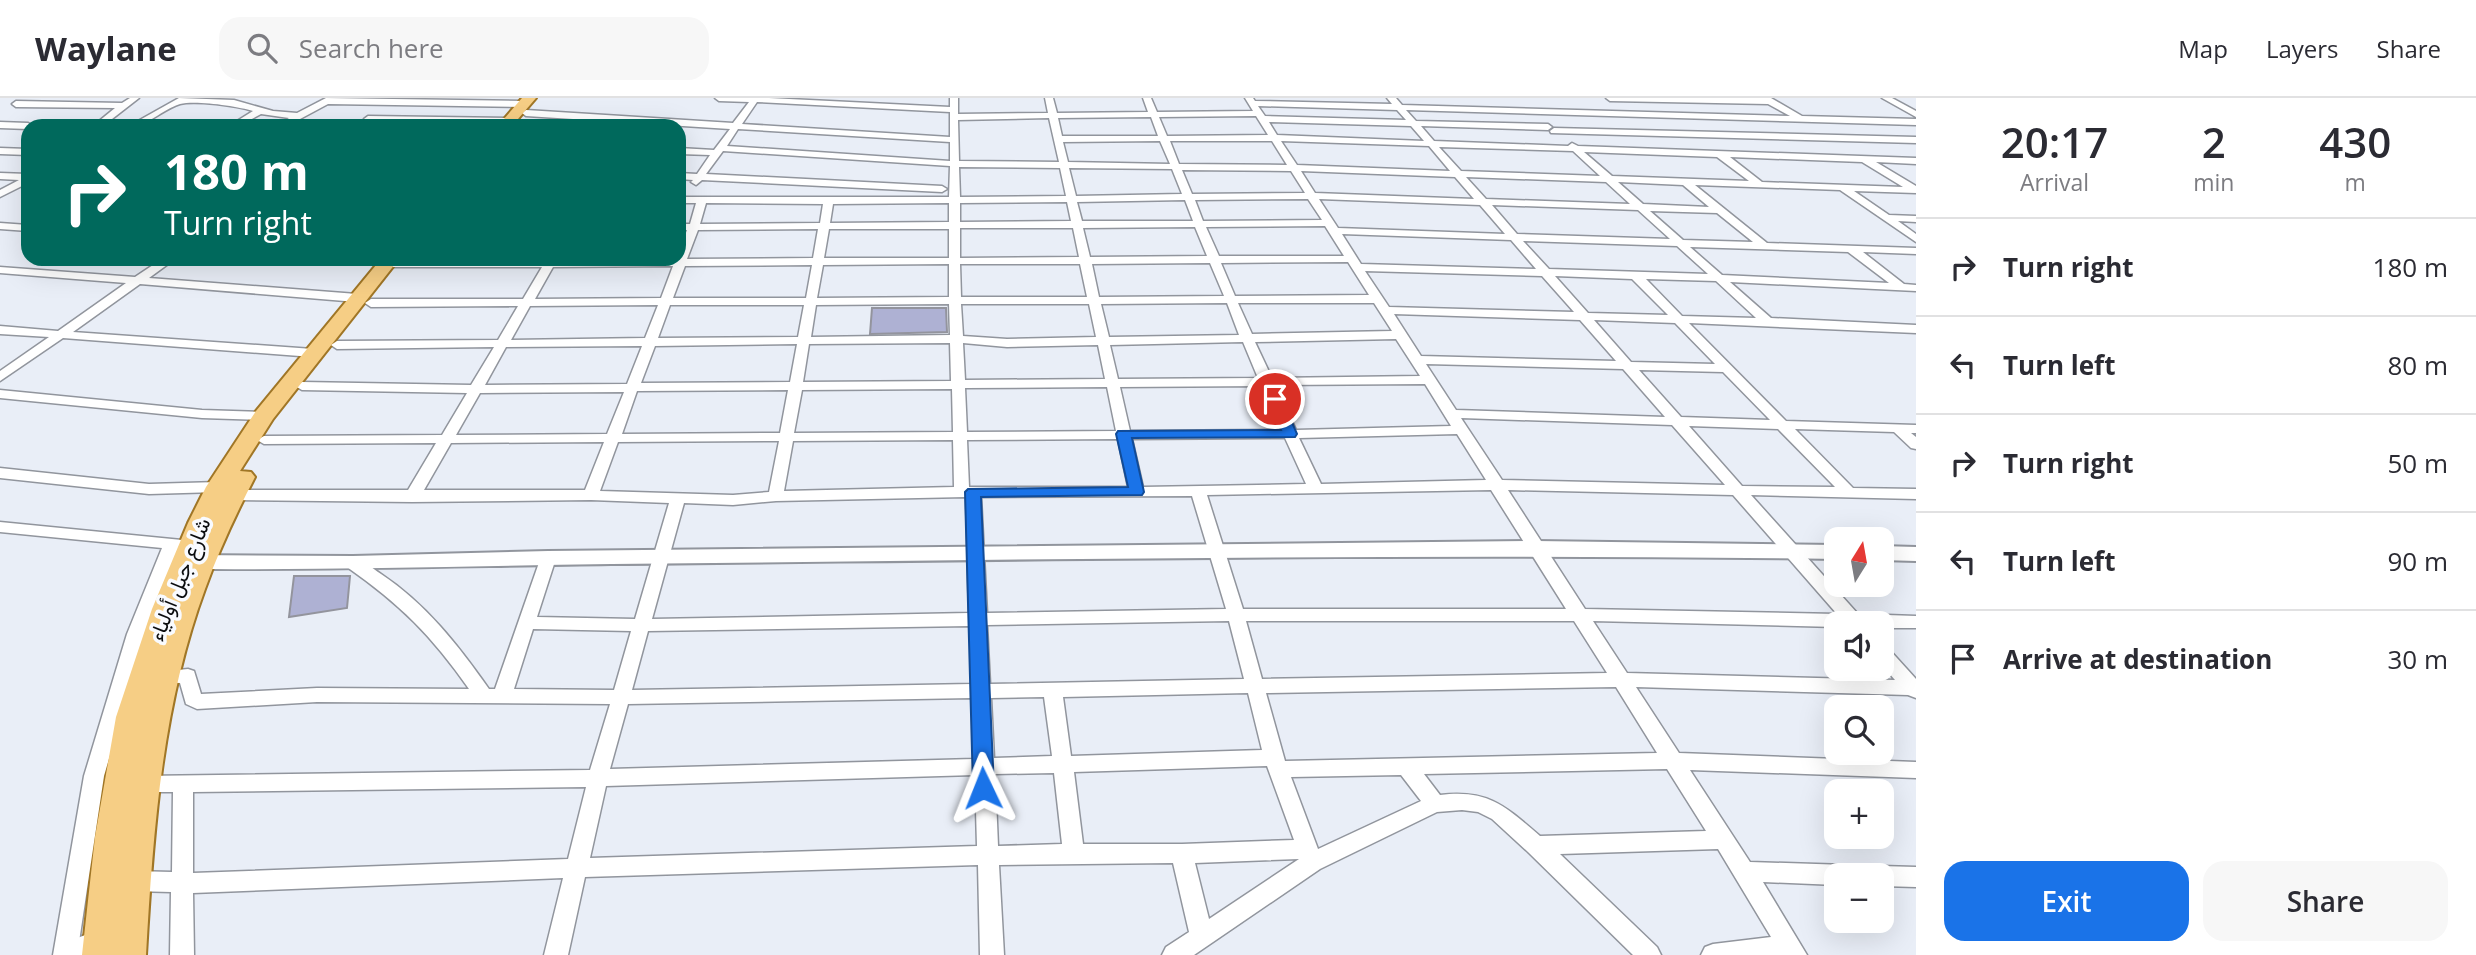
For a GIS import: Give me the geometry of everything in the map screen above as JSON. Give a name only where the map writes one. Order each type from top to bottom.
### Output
[{"type":"main road","points":[[514,119],[526,105],[538,98]]},
{"type":"main road","name":"شارع جبل أولياء","points":[[100,949],[111,837],[131,717],[165,609],[188,553],[264,428],[392,266]]},
{"type":"main road","name":"شارع جبل أولياء","points":[[264,428],[302,386],[325,349]]},
{"type":"main road","name":"شارع جبل أولياء","points":[[128,955],[143,784],[164,677],[185,607],[188,553]]},
{"type":"street","points":[[28,98],[12,106],[122,106]]},
{"type":"street","points":[[106,119],[135,98]]},
{"type":"street","points":[[719,98],[954,108],[1052,116],[1262,116],[1606,131],[1916,139]]},
{"type":"street","points":[[1049,98],[1136,492]]},
{"type":"street","points":[[1147,98],[1247,338],[1315,488]]},
{"type":"street","points":[[1516,98],[1643,208],[1768,322]]},
{"type":"street","points":[[1610,98],[1767,100],[1916,190]]},
{"type":"street","points":[[1639,98],[1759,184]]},
{"type":"street","points":[[1886,98],[1916,114]]},
{"type":"street","points":[[146,119],[182,99],[239,100],[272,114],[300,116]]},
{"type":"street","points":[[294,119],[329,99],[390,103],[526,105],[667,119]]},
{"type":"street","points":[[686,193],[755,99]]},
{"type":"street","points":[[1251,101],[1395,103],[1530,111],[1916,122]]},
{"type":"street","points":[[1251,101],[1291,168],[1452,414],[1792,951],[1713,955]]},
{"type":"street","points":[[368,119],[390,103]]},
{"type":"street","points":[[1395,103],[1844,611]]},
{"type":"street","points":[[1899,105],[1916,105]]},
{"type":"street","points":[[954,108],[955,300],[960,436],[976,553],[982,765],[992,955]]},
{"type":"street","points":[[245,119],[261,110]]},
{"type":"street","points":[[686,121],[954,140]]},
{"type":"street","points":[[0,125],[21,126]]},
{"type":"street","points":[[1606,131],[1630,150]]},
{"type":"street","points":[[1059,139],[1275,138],[1916,161]]},
{"type":"street","points":[[0,150],[21,152]]},
{"type":"street","points":[[686,151],[955,164],[1291,168],[1916,190]]},
{"type":"street","points":[[0,176],[21,178]]},
{"type":"street","points":[[686,176],[861,184],[954,194],[1072,197],[1309,196],[1719,210]]},
{"type":"street","points":[[1684,181],[1764,246]]},
{"type":"street","points":[[0,194],[21,182]]},
{"type":"street","points":[[854,201],[861,184]]},
{"type":"street","points":[[1842,187],[1916,239]]},
{"type":"street","points":[[10,188],[21,189]]},
{"type":"street","points":[[686,201],[854,201],[954,194]]},
{"type":"street","points":[[686,248],[702,200]]},
{"type":"street","points":[[776,496],[829,200]]},
{"type":"street","points":[[1888,218],[1916,219]]},
{"type":"street","points":[[0,226],[21,228]]},
{"type":"street","points":[[686,227],[1331,227],[1511,237],[1916,251]]},
{"type":"street","points":[[1850,248],[1901,287]]},
{"type":"street","points":[[686,263],[1214,258],[1545,274],[1720,278],[1916,290]]},
{"type":"street","points":[[3,272],[21,263]]},
{"type":"street","points":[[0,377],[159,266]]},
{"type":"street","points":[[412,496],[548,266]]},
{"type":"street","points":[[590,495],[679,266]]},
{"type":"street","points":[[3,272],[364,301],[664,304],[1231,298],[1585,317],[1916,329]]},
{"type":"street","points":[[1636,276],[1849,493]]},
{"type":"street","points":[[0,330],[325,349],[503,344],[956,339],[1002,343],[1400,335]]},
{"type":"street","points":[[1416,360],[1727,368]]},
{"type":"street","points":[[302,386],[476,388],[1430,380]]},
{"type":"street","points":[[0,394],[202,414],[264,428],[447,440],[1290,434],[1462,430]]},
{"type":"street","points":[[1452,414],[1916,429]]},
{"type":"street","points":[[1898,429],[1916,445]]},
{"type":"street","points":[[0,472],[149,489],[412,496],[590,495],[677,500],[967,492],[1136,492],[1496,485],[1916,494]]},
{"type":"street","points":[[1198,490],[1236,615],[1276,764],[1310,855]]},
{"type":"street","points":[[555,955],[598,778],[677,500]]},
{"type":"street","points":[[0,527],[188,553],[353,563],[548,558],[1536,548],[1824,551]]},
{"type":"street","points":[[100,949],[67,955],[94,776],[136,634],[188,553]]},
{"type":"street","points":[[1894,553],[1916,554]]},
{"type":"street","points":[[494,697],[528,623],[548,558]]},
{"type":"street","points":[[353,563],[407,602],[494,697]]},
{"type":"street","points":[[528,623],[643,625],[1236,615],[1580,615],[1824,620]]},
{"type":"street","points":[[1894,622],[1916,622]]},
{"type":"street","points":[[1894,666],[1915,689]]},
{"type":"street","points":[[164,677],[188,676],[193,699],[197,702],[317,695],[621,697],[1621,680],[1915,689]]},
{"type":"street","points":[[1053,691],[1074,853]]},
{"type":"street","points":[[143,784],[598,778],[1061,764],[1276,764],[1407,768],[1672,761],[1916,770]]},
{"type":"street","points":[[1407,768],[1435,804]]},
{"type":"street","points":[[182,955],[183,785]]},
{"type":"street","points":[[1174,955],[1202,938],[1310,855],[1435,804],[1462,801],[1481,804],[1499,813],[1536,845],[1649,955]]},
{"type":"street","points":[[1536,845],[1723,840]]},
{"type":"street","points":[[133,881],[182,883],[1074,853],[1310,855]]},
{"type":"street","points":[[1182,854],[1202,938]]},
{"type":"street","points":[[1744,872],[1824,874]]},
{"type":"street","points":[[1894,876],[1916,877]]},
{"type":"building","points":[[872,308],[946,308],[947,332],[870,334]]},
{"type":"building","points":[[294,576],[350,576],[347,608],[289,617]]},
{"type":"route","points":[[983,788],[973,492],[1136,492],[1124,434],[1290,434],[1275,399]]}]
